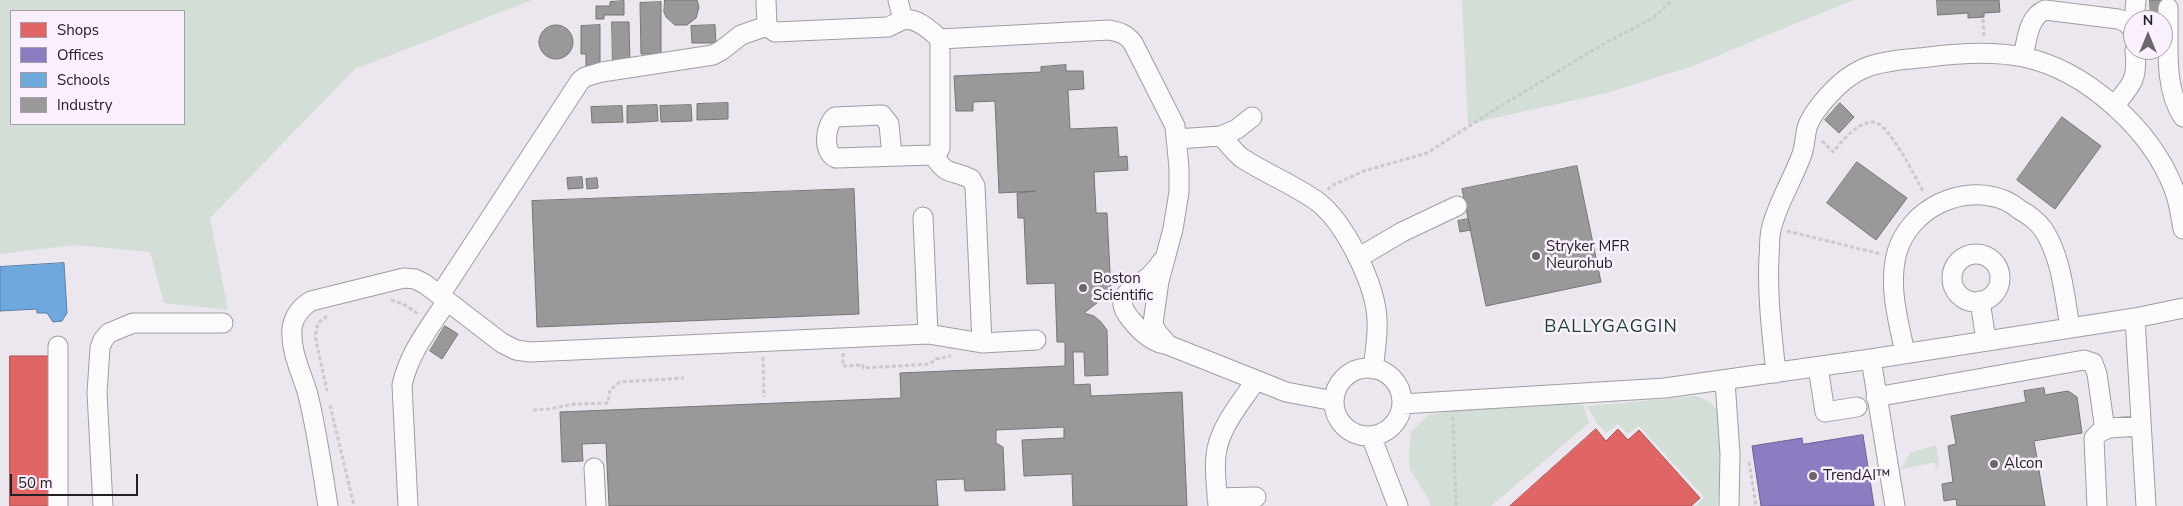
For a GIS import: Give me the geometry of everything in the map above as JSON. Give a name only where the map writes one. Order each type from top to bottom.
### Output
[{"type":"street","points":[[766,0],[767,26]]},
{"type":"street","points":[[898,0],[903,20]]},
{"type":"street","points":[[2168,8],[2170,79],[2175,100],[2183,117]]},
{"type":"street","points":[[2023,57],[2032,20],[2036,14],[2045,10],[2123,21]]},
{"type":"street","points":[[767,26],[775,32],[879,28],[888,27],[903,20],[916,22],[930,29],[940,40],[940,148],[933,155],[892,156]]},
{"type":"street","points":[[408,506],[402,385],[406,366],[432,322],[443,298],[580,81],[602,72],[713,55],[741,35],[767,26]]},
{"type":"street","points":[[940,40],[1109,30],[1120,32],[1128,36],[1133,42],[1175,126],[1179,192],[1174,229],[1155,301],[1153,322],[1156,331],[1168,345]]},
{"type":"street","points":[[1776,373],[1768,286],[1772,227],[1784,191],[1802,153],[1808,126],[1827,97],[1842,82],[1858,70],[1872,64],[1953,55],[1998,54],[2023,57],[2060,69],[2095,89],[2114,106],[2152,149],[2164,168],[2174,190],[2183,229]]},
{"type":"street","points":[[2114,106],[2134,82],[2135,60]]},
{"type":"street","points":[[1176,139],[1221,136],[1237,129],[1252,117]]},
{"type":"street","points":[[1221,136],[1241,157],[1319,203],[1343,230],[1371,287],[1378,320],[1373,369]]},
{"type":"street","points":[[933,155],[943,168],[951,174],[971,179],[975,186],[977,342]]},
{"type":"street","points":[[1905,353],[1894,295],[1893,271],[1904,235],[1919,216],[1932,206],[1961,196],[1991,197],[2004,200],[2018,208],[2042,227],[2053,247],[2060,268],[2070,327]]},
{"type":"street","points":[[1358,258],[1402,232],[1457,206]]},
{"type":"street","points":[[923,217],[928,334]]},
{"type":"street","points":[[1166,256],[1147,278],[1128,290],[1123,298],[1123,307],[1142,332],[1155,342],[1168,345],[1286,392],[1334,401]]},
{"type":"street","points":[[328,506],[308,395],[292,344],[292,326],[296,314],[304,305],[318,298],[404,278],[415,279],[502,343],[516,350],[530,352],[928,334],[977,342],[1036,340]]},
{"type":"street","points":[[1980,301],[1986,340]]},
{"type":"street","points":[[1402,404],[1665,388],[1725,381],[2135,318],[2183,308]]},
{"type":"street","points":[[2135,318],[2146,506]]},
{"type":"street","points":[[103,506],[97,393],[100,348],[103,340],[109,333],[133,323],[223,323]]},
{"type":"street","points":[[58,346],[58,506]]},
{"type":"street","points":[[1871,359],[1895,506]]},
{"type":"street","points":[[1876,396],[2084,360],[2093,364],[2098,374],[2104,423],[2109,428]]},
{"type":"street","points":[[1818,367],[1825,412],[1857,407]]},
{"type":"street","points":[[1373,369],[1389,375],[1396,383],[1401,393],[1402,404],[1400,413],[1389,429],[1371,436],[1354,433],[1341,422],[1336,412],[1334,401],[1336,391],[1349,374],[1358,370],[1373,369]]},
{"type":"street","points":[[1256,380],[1224,429],[1215,457],[1218,502],[1256,497]]},
{"type":"street","points":[[1725,381],[1730,454],[1729,506]]},
{"type":"street","points":[[2097,506],[2094,438],[2100,432],[2109,428],[2140,426]]},
{"type":"street","points":[[1371,436],[1398,506]]},
{"type":"street","points":[[594,468],[596,506]]},
{"type":"path","points":[[1325,194],[1331,186],[1364,171],[1428,153],[1604,43],[1653,18],[1673,0]]},
{"type":"path","points":[[1808,126],[1833,152],[1859,127],[1872,122],[1882,125],[1894,141],[1932,206]]},
{"type":"path","points":[[1772,227],[1896,258]]},
{"type":"path","points":[[386,301],[393,300],[405,305],[432,322]]},
{"type":"path","points":[[328,394],[315,336],[318,323],[331,315]]},
{"type":"path","points":[[842,338],[843,366],[862,365],[862,368],[930,364],[936,359],[957,356],[977,342]]},
{"type":"path","points":[[762,342],[764,397]]},
{"type":"path","points":[[533,410],[575,404],[608,403],[610,390],[620,382],[684,378]]},
{"type":"path","points":[[1453,400],[1456,506]]},
{"type":"path","points":[[330,402],[354,506]]},
{"type":"shaded area","points":[[0,0],[532,0],[355,69],[210,218],[228,310],[164,303],[150,252],[74,245],[0,254]]},
{"type":"shaded area","points":[[1462,0],[1853,0],[1690,67],[1606,93],[1468,124]]},
{"type":"shaded area","points":[[1696,396],[1714,406],[1720,420],[1721,458],[1717,506],[1696,506],[1704,497],[1639,426],[1628,434],[1618,424],[1606,433],[1597,423],[1587,406]]},
{"type":"shaded area","points":[[1574,401],[1584,406],[1589,423],[1491,506],[1430,506],[1430,501],[1410,470],[1409,457],[1411,432],[1428,415],[1464,408]]},
{"type":"shaded area","points":[[1936,445],[1939,464],[1936,470],[1935,462],[1901,469],[1910,453]]},
{"type":"building: Shops","points":[[10,356],[51,356],[50,506],[10,506]]},
{"type":"building: Shops","points":[[1596,429],[1606,441],[1618,429],[1628,440],[1639,430],[1700,498],[1691,506],[1510,506]]},
{"type":"building: Offices","name":"TrendAI™","points":[[1863,435],[1874,506],[1761,506],[1752,446],[1802,438],[1803,444]]},
{"type":"building: Schools","points":[[64,263],[67,313],[62,321],[53,322],[47,313],[37,313],[37,309],[0,311],[0,267]]},
{"type":"building: Industry","points":[[665,0],[697,0],[699,7],[696,18],[687,25],[675,25],[666,17],[664,12]]},
{"type":"building: Industry","points":[[1937,0],[1999,0],[2000,12],[1984,13],[1984,17],[1968,18],[1968,13],[1938,15]]},
{"type":"building: Industry","points":[[2150,0],[2164,0],[2164,10],[2150,10]]},
{"type":"building: Industry","points":[[624,1],[624,15],[604,15],[604,19],[596,19],[596,6],[610,6],[610,2]]},
{"type":"building: Industry","points":[[661,2],[661,54],[641,54],[640,3]]},
{"type":"building: Industry","points":[[612,22],[629,22],[630,65],[613,66]]},
{"type":"building: Industry","points":[[556,25],[563,26],[568,30],[572,35],[572,49],[568,54],[563,58],[556,59],[549,58],[544,54],[540,49],[539,42],[540,35],[544,30],[549,26]]},
{"type":"building: Industry","points":[[600,25],[600,66],[586,67],[586,54],[581,54],[581,26]]},
{"type":"building: Industry","points":[[715,25],[716,43],[692,43],[691,26]]},
{"type":"building: Industry","name":"Boston Scientific","points":[[1066,65],[1066,71],[1083,71],[1084,89],[1068,90],[1070,129],[1117,127],[1119,157],[1127,156],[1128,170],[1094,172],[1096,213],[1107,213],[1111,292],[1084,313],[1094,316],[1107,330],[1108,375],[1085,376],[1084,352],[1073,352],[1074,385],[1090,384],[1091,396],[1182,392],[1187,506],[1073,506],[1072,474],[1024,476],[1022,440],[1064,438],[1064,427],[996,430],[996,443],[1003,447],[1005,490],[965,491],[964,479],[936,480],[938,506],[609,506],[606,443],[582,444],[583,461],[562,462],[560,412],[901,398],[900,373],[1065,366],[1065,342],[1057,342],[1055,283],[1027,284],[1024,218],[1018,218],[1017,193],[1036,191],[999,193],[995,101],[973,102],[973,111],[956,111],[954,76],[1041,72],[1041,67]]},
{"type":"building: Industry","points":[[728,103],[728,119],[697,120],[697,104]]},
{"type":"building: Industry","points":[[1840,103],[1854,117],[1839,133],[1825,120]]},
{"type":"building: Industry","points":[[657,105],[658,121],[627,123],[627,106]]},
{"type":"building: Industry","points":[[691,105],[692,121],[661,122],[660,106]]},
{"type":"building: Industry","points":[[622,106],[623,122],[592,123],[591,107]]},
{"type":"building: Industry","points":[[2062,117],[2101,146],[2055,209],[2017,180]]},
{"type":"building: Industry","points":[[1857,162],[1907,198],[1876,240],[1827,203]]},
{"type":"building: Industry","name":"Stryker MFR Neurohub","points":[[1577,166],[1601,282],[1486,306],[1462,189]]},
{"type":"building: Industry","points":[[582,177],[583,188],[568,189],[567,178]]},
{"type":"building: Industry","points":[[597,178],[598,188],[587,189],[586,179]]},
{"type":"building: Industry","points":[[854,189],[859,314],[537,327],[532,201]]},
{"type":"building: Industry","points":[[1468,219],[1471,230],[1460,232],[1458,221]]},
{"type":"building: Industry","points":[[445,326],[458,334],[442,359],[430,351]]},
{"type":"building: Industry","name":"Alcon","points":[[2044,388],[2045,395],[2068,391],[2077,397],[2082,433],[2034,441],[2045,506],[1957,506],[1956,499],[1944,501],[1942,484],[1953,482],[1948,446],[1956,444],[1951,416],[2026,402],[2024,391]]},
{"type":"place","name":"Stryker MFR Neurohub","points":[[1536,256]]},
{"type":"place","name":"Boston Scientific","points":[[1083,288]]},
{"type":"place","name":"Alcon","points":[[1994,464]]},
{"type":"place","name":"TrendAI™","points":[[1813,476]]},
{"type":"district","name":"BALLYGAGGIN","points":[[1611,328]]}]
